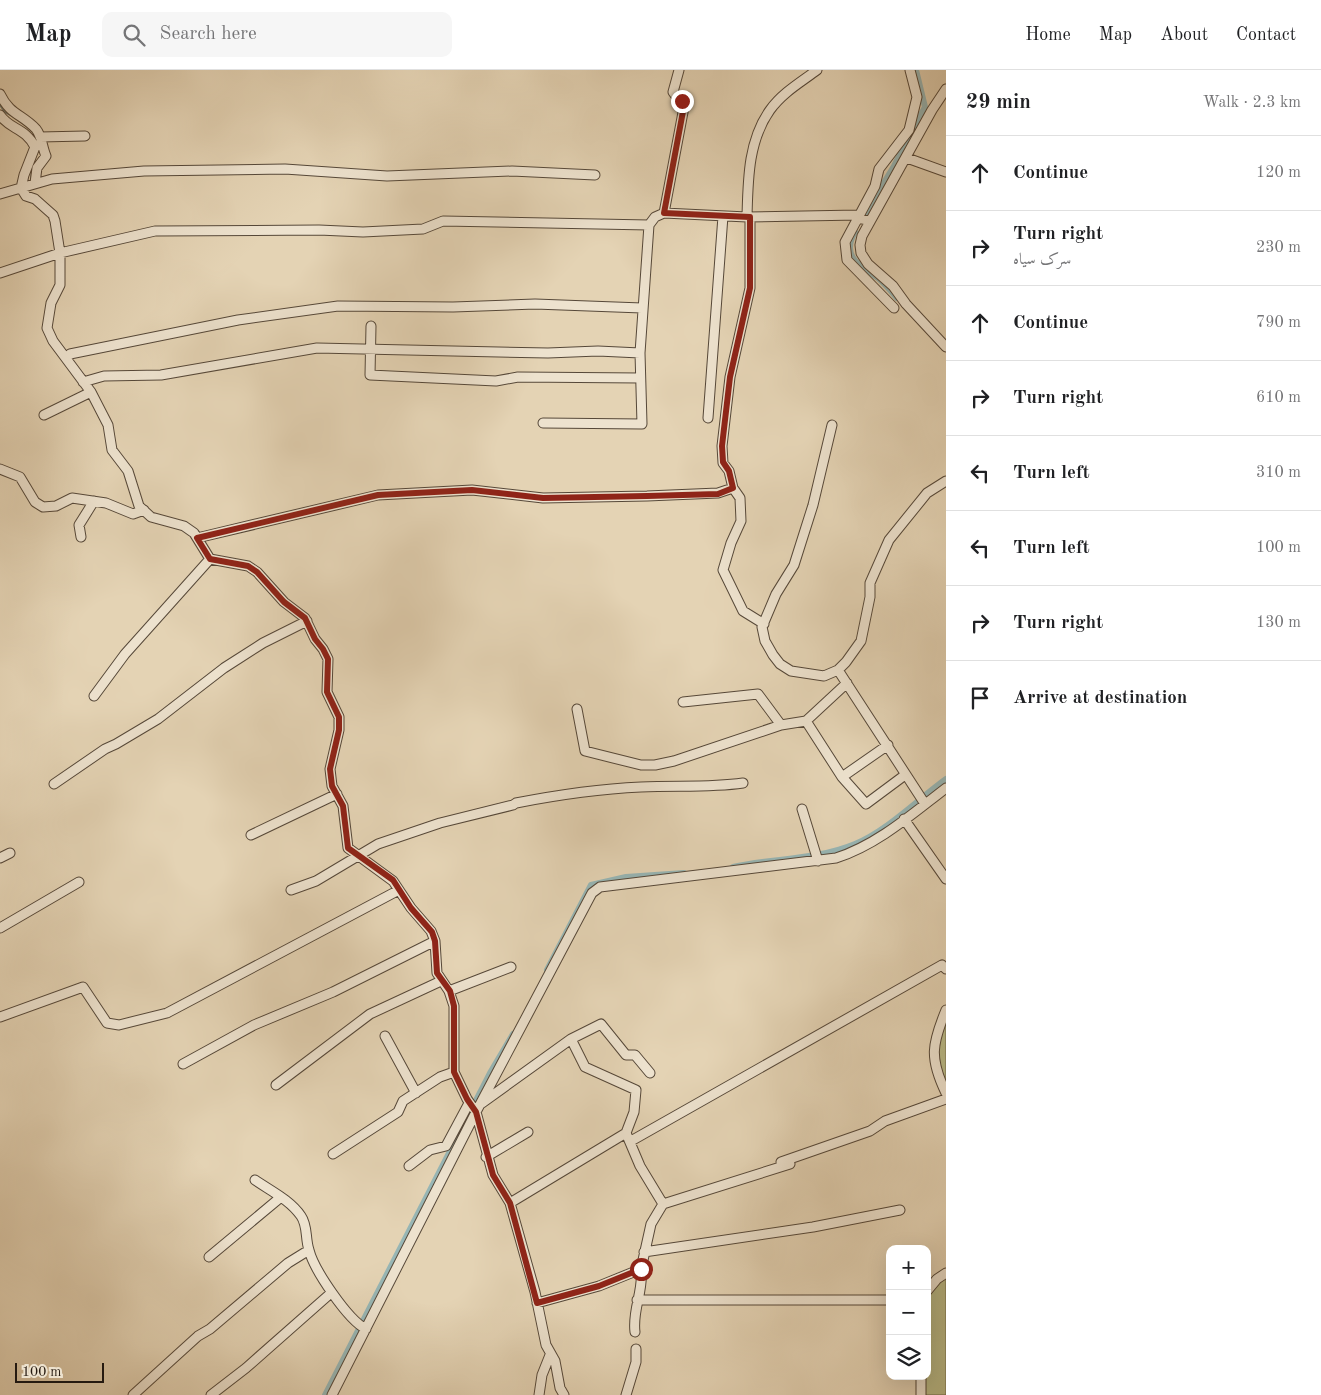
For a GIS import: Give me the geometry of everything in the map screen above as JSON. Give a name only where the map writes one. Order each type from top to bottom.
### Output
[{"type":"street","points":[[664,213],[684,106],[673,92],[679,70]]},
{"type":"street","points":[[764,624],[743,611],[724,570],[731,543],[741,522],[740,498],[733,488],[729,471],[723,462],[722,446],[730,377],[750,288],[748,217],[752,148],[770,110],[782,97],[817,70]]},
{"type":"street","points":[[910,70],[917,97],[909,130],[879,169],[864,219],[860,245],[861,253],[868,264],[893,286],[906,304],[946,347]]},
{"type":"street","points":[[894,308],[847,260],[845,242],[864,219],[907,158],[932,110],[946,89]]},
{"type":"street","points":[[0,94],[6,106],[36,130],[40,137],[46,156],[37,168],[35,183]]},
{"type":"street","points":[[0,115],[29,136],[35,148],[21,188],[26,196],[34,199],[53,215],[60,253],[60,285],[51,303],[47,328],[52,342],[67,359],[82,382],[92,392],[108,425],[112,450],[128,471],[135,497],[151,517],[166,523],[184,526],[194,533],[210,559],[251,568],[306,621],[328,659],[327,692],[339,717],[339,730],[330,769],[332,786],[343,806],[348,848],[357,856],[383,872],[400,890],[411,908],[432,932],[435,941],[435,963],[442,981],[450,991],[455,1018],[454,1072],[474,1107],[486,1157],[493,1175],[510,1203],[550,1355],[555,1361],[560,1388],[564,1395]]},
{"type":"street","points":[[40,137],[85,136]]},
{"type":"street","points":[[907,158],[946,172]]},
{"type":"street","points":[[0,194],[52,179],[144,171],[285,168],[387,176],[512,171],[595,175]]},
{"type":"street","points":[[543,423],[642,424],[640,353],[642,308],[649,225],[655,218],[664,213],[748,217],[858,215],[864,219]]},
{"type":"street","points":[[708,418],[723,216]]},
{"type":"street","points":[[0,272],[60,253],[155,231],[319,230],[363,232],[423,229],[443,221],[649,225]]},
{"type":"street","points":[[67,359],[70,354],[238,320],[338,306],[453,307],[535,304],[642,308]]},
{"type":"street","points":[[371,326],[370,374],[496,380],[518,377],[640,378]]},
{"type":"street","points":[[82,382],[104,376],[161,375],[317,348],[640,353]]},
{"type":"street","points":[[44,415],[92,392]]},
{"type":"street","points":[[832,425],[813,505],[796,559],[776,594],[762,627],[765,641],[773,655],[780,664],[791,671],[824,676],[838,670],[861,641],[870,597],[870,583],[889,540],[927,492],[946,481]]},
{"type":"street","points":[[0,468],[20,477],[35,502],[43,507],[56,506],[72,498],[106,503],[133,514],[144,510]]},
{"type":"street","points":[[197,538],[378,495],[472,490],[543,498],[718,494],[733,488]]},
{"type":"street","points":[[81,537],[80,525],[94,501]]},
{"type":"street","points":[[94,696],[124,654],[210,559]]},
{"type":"street","points":[[54,784],[105,749],[158,719],[224,668],[263,643],[306,621]]},
{"type":"street","points":[[838,670],[856,700],[888,745],[921,801]]},
{"type":"street","points":[[577,709],[585,751],[641,765],[655,765],[674,761],[781,725],[806,722],[847,683]]},
{"type":"street","points":[[683,702],[758,694],[781,725]]},
{"type":"street","points":[[806,722],[842,777],[866,804],[905,775]]},
{"type":"street","points":[[842,777],[888,745]]},
{"type":"street","points":[[291,890],[316,881],[378,844],[440,824],[516,803],[571,792],[643,787],[719,787],[744,783]]},
{"type":"street","points":[[332,1395],[363,1328],[474,1107],[592,893],[600,887],[855,852],[904,819],[921,801],[946,788]]},
{"type":"street","points":[[252,834],[337,794]]},
{"type":"street","points":[[802,809],[817,857]]},
{"type":"street","points":[[904,819],[946,879]]},
{"type":"street","points":[[0,858],[10,853]]},
{"type":"street","points":[[0,928],[79,882]]},
{"type":"street","points":[[0,1017],[83,987],[107,1023],[120,1025],[167,1013],[400,890]]},
{"type":"street","points":[[183,1064],[254,1025],[333,992],[435,941]]},
{"type":"street","points":[[510,1203],[942,965],[946,969]]},
{"type":"street","points":[[450,991],[512,967]]},
{"type":"street","points":[[276,1085],[370,1014],[442,981]]},
{"type":"street","points":[[946,1010],[933,1052],[946,1093]]},
{"type":"street","points":[[409,1166],[430,1150],[446,1146],[474,1107],[571,1039],[601,1024],[626,1055],[635,1056],[650,1073]]},
{"type":"street","points":[[385,1036],[416,1093]]},
{"type":"street","points":[[571,1039],[585,1067],[636,1090],[629,1137],[640,1166],[663,1204]]},
{"type":"street","points":[[332,1154],[398,1112],[403,1101],[440,1077],[454,1072]]},
{"type":"street","points":[[766,1167],[870,1131],[886,1121],[946,1099]]},
{"type":"street","points":[[486,1157],[528,1132]]},
{"type":"street","points":[[635,1332],[633,1318],[642,1278],[641,1269],[644,1252],[651,1224],[663,1204],[790,1164]]},
{"type":"street","points":[[255,1180],[281,1197],[302,1218],[308,1235],[308,1250],[328,1291],[344,1305],[352,1319],[363,1328]]},
{"type":"street","points":[[209,1257],[281,1197]]},
{"type":"street","points":[[644,1252],[813,1226],[900,1210]]},
{"type":"street","points":[[133,1395],[198,1336],[210,1329],[288,1263],[308,1250]]},
{"type":"street","points":[[537,1303],[599,1286],[641,1269]]},
{"type":"street","points":[[929,1290],[937,1279],[946,1273]]},
{"type":"street","points":[[211,1395],[246,1368],[331,1292]]},
{"type":"street","points":[[637,1300],[886,1300]]},
{"type":"street","points":[[625,1393],[635,1369],[636,1349]]},
{"type":"street","points":[[539,1395],[542,1376],[550,1355]]},
{"type":"street","points":[[921,1380],[921,1395]]},
{"type":"green space","points":[[946,1010],[946,1093],[936,1066],[939,1028]]},
{"type":"green space","points":[[946,1273],[946,1395],[921,1395],[921,1380],[931,1380],[931,1287]]},
{"type":"waterway","points":[[861,221],[894,166],[925,107],[916,70]]},
{"type":"waterway","points":[[0,105],[5,112],[19,120]]},
{"type":"waterway","points":[[31,181],[32,171]]},
{"type":"waterway","points":[[855,232],[850,248],[854,260],[881,280],[897,298]]},
{"type":"waterway","points":[[733,867],[826,853],[855,844],[891,823],[946,779]]},
{"type":"waterway","points":[[547,970],[591,885],[626,877],[684,873]]},
{"type":"waterway","points":[[325,1395],[490,1073],[513,1034]]},
{"type":"route","points":[[641,1269],[599,1286],[537,1303],[510,1203],[493,1175],[486,1157],[476,1112],[470,1106],[454,1072],[454,1006],[450,991],[437,973],[435,941],[432,932],[411,908],[393,880],[348,848],[343,806],[332,786],[330,769],[339,730],[339,717],[327,692],[328,659],[315,639],[305,618],[284,602],[257,572],[248,566],[210,559],[197,538],[378,495],[472,490],[543,498],[647,496],[718,494],[733,488],[729,471],[723,462],[722,446],[730,377],[750,288],[750,217],[664,213],[684,106],[682,101]]}]
